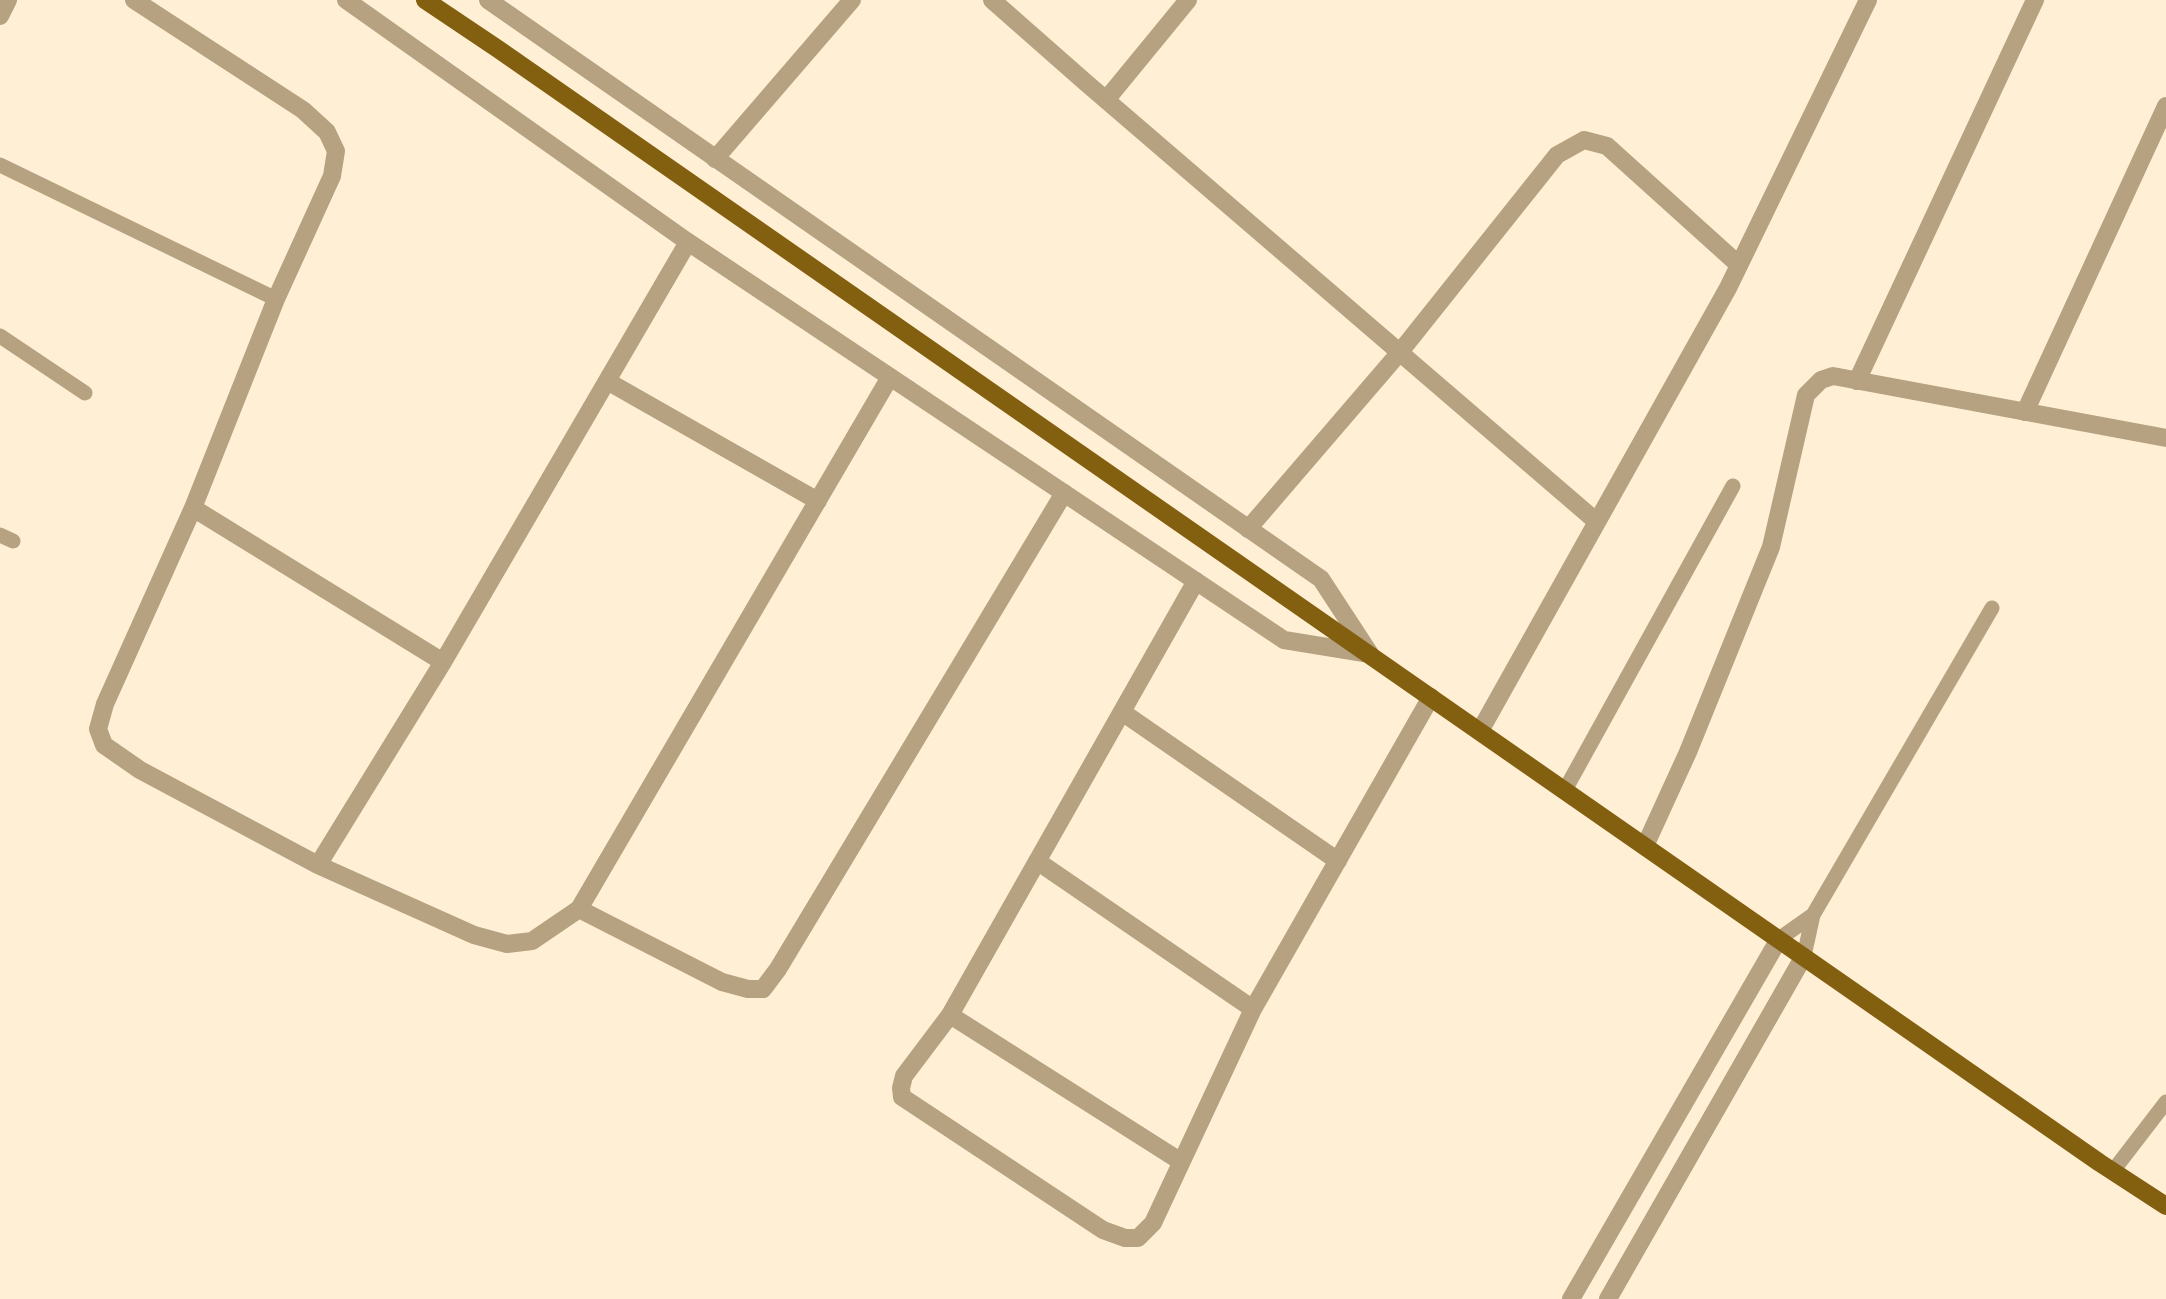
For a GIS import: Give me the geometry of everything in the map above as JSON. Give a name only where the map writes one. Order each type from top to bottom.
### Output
[{"type":"main road","points":[[425,0],[518,62],[2166,1206]]},
{"type":"street","points":[[0,16],[8,0]]},
{"type":"street","points":[[134,0],[303,110],[327,132],[336,152],[332,176],[276,298],[193,508],[105,704],[98,729],[104,745],[140,770],[318,865],[474,935],[507,944],[531,941],[579,909],[890,377]]},
{"type":"street","points":[[346,0],[688,242],[1284,640],[1370,654]]},
{"type":"street","points":[[488,0],[1321,579],[1370,654]]},
{"type":"street","points":[[715,159],[852,0]]},
{"type":"street","points":[[992,0],[1598,522]]},
{"type":"street","points":[[1106,100],[1188,0]]},
{"type":"street","points":[[1480,731],[1739,265],[1868,0]]},
{"type":"street","points":[[1857,381],[2035,0]]},
{"type":"street","points":[[2025,412],[2166,106]]},
{"type":"street","points":[[1248,528],[1400,352],[1557,155],[1584,140],[1607,146],[1739,265]]},
{"type":"street","points":[[318,865],[443,662],[688,242]]},
{"type":"street","points":[[1645,846],[1688,752],[1771,546],[1806,395],[1821,380],[1833,376],[2166,438]]},
{"type":"street","points":[[607,381],[818,501]]},
{"type":"street","points":[[579,909],[722,982],[748,989],[763,988],[778,969],[1064,493]]},
{"type":"street","points":[[193,508],[443,662]]},
{"type":"street","points":[[1196,581],[950,1016],[904,1076],[901,1088],[902,1096],[1103,1230],[1125,1238],[1138,1238],[1153,1223],[1253,1009],[1431,697]]},
{"type":"street","points":[[1122,712],[1338,861]]},
{"type":"street","points":[[1037,861],[1253,1009]]},
{"type":"street","points":[[1571,1299],[1779,939]]},
{"type":"street","points":[[1608,1299],[1804,956]]},
{"type":"street","points":[[950,1016],[1180,1161]]},
{"type":"lane","points":[[0,165],[276,298]]},
{"type":"lane","points":[[0,336],[85,393]]},
{"type":"lane","points":[[1565,790],[1733,486]]},
{"type":"lane","points":[[1804,956],[1813,915],[1992,608]]},
{"type":"lane","points":[[1779,939],[1813,915]]},
{"type":"lane","points":[[2113,1171],[2166,1102]]}]
